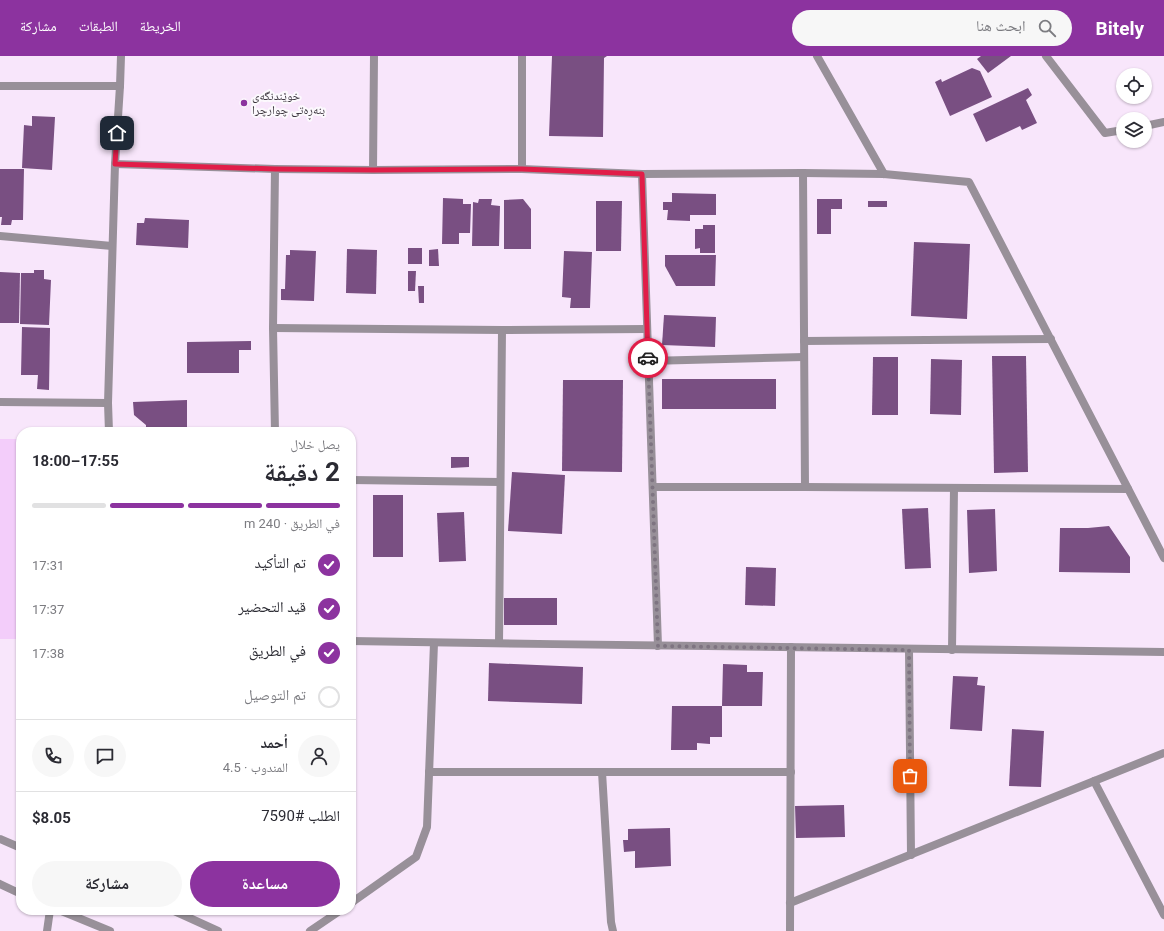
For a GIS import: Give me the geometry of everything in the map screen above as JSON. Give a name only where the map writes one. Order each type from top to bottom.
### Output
[{"type":"street","points":[[109,427],[108,403],[112,246],[120,86],[120,56]]},
{"type":"street","points":[[373,170],[374,56]]},
{"type":"street","points":[[522,56],[522,169]]},
{"type":"street","points":[[816,56],[884,174]]},
{"type":"street","points":[[1046,56],[1105,133],[1116,131]]},
{"type":"street","points":[[0,86],[120,86]]},
{"type":"street","points":[[1152,125],[1164,122]]},
{"type":"street","points":[[115,164],[275,169],[522,169],[642,174],[884,174],[969,182],[1164,558]]},
{"type":"street","points":[[275,169],[273,328],[275,427]]},
{"type":"street","points":[[803,173],[805,486]]},
{"type":"street","points":[[642,174],[658,646]]},
{"type":"street","points":[[0,236],[112,246]]},
{"type":"street","points":[[273,328],[502,330],[647,329]]},
{"type":"street","points":[[499,644],[502,330]]},
{"type":"street","points":[[804,341],[1051,339]]},
{"type":"street","points":[[648,361],[804,357]]},
{"type":"street","points":[[0,402],[108,403]]},
{"type":"street","points":[[356,480],[500,482]]},
{"type":"street","points":[[653,487],[805,486],[1128,489]]},
{"type":"street","points":[[952,650],[954,488]]},
{"type":"street","points":[[356,641],[909,650],[1164,652]]},
{"type":"street","points":[[356,899],[416,857],[427,827],[434,643]]},
{"type":"street","points":[[790,931],[791,647]]},
{"type":"street","points":[[909,650],[911,854]]},
{"type":"street","points":[[790,903],[1164,753]]},
{"type":"street","points":[[429,772],[790,772]]},
{"type":"street","points":[[602,772],[611,922],[613,931]]},
{"type":"street","points":[[1094,780],[1164,915]]},
{"type":"street","points":[[0,839],[16,846]]},
{"type":"street","points":[[0,884],[16,892]]},
{"type":"street","points":[[47,931],[49,915]]},
{"type":"street","points":[[70,915],[110,931]]},
{"type":"street","points":[[183,915],[218,931]]},
{"type":"street","points":[[310,931],[334,915]]},
{"type":"shaded area","points":[[0,439],[16,439],[16,639],[0,639]]},
{"type":"building","points":[[552,56],[607,56],[604,58],[603,137],[549,136]]},
{"type":"building","points":[[981,56],[1011,56],[988,73],[977,59]]},
{"type":"building","points":[[972,68],[980,71],[992,97],[950,116],[935,82],[941,79],[942,82]]},
{"type":"building","points":[[1028,88],[1032,95],[1026,100],[1037,123],[1022,130],[1020,126],[986,142],[973,114]]},
{"type":"building","points":[[32,116],[55,117],[52,170],[22,168],[24,125],[32,126]]},
{"type":"building","points":[[0,169],[24,169],[23,220],[12,220],[11,225],[1,225]]},
{"type":"building","points":[[672,193],[716,194],[716,215],[690,215],[690,221],[667,220],[668,210],[663,210],[663,202],[672,202]]},
{"type":"building","points":[[443,198],[463,199],[463,204],[471,204],[470,233],[459,233],[459,244],[442,244]]},
{"type":"building","points":[[479,199],[492,199],[491,205],[500,206],[499,246],[472,246],[473,202],[478,203]]},
{"type":"building","points":[[523,199],[531,209],[531,249],[504,249],[504,200]]},
{"type":"building","points":[[817,199],[842,199],[842,209],[831,209],[831,234],[817,234]]},
{"type":"building","points":[[596,201],[622,201],[621,251],[596,251]]},
{"type":"building","points":[[868,201],[887,201],[887,207],[868,207]]},
{"type":"building","points":[[145,218],[189,220],[188,248],[136,245],[137,223],[144,223]]},
{"type":"building","points":[[703,225],[715,225],[715,253],[700,253],[700,248],[695,249],[695,229],[703,229]]},
{"type":"building","points":[[914,242],[970,244],[967,319],[911,316]]},
{"type":"building","points":[[408,248],[422,248],[422,264],[408,264]]},
{"type":"building","points":[[347,249],[377,250],[376,294],[346,293]]},
{"type":"building","points":[[438,249],[439,266],[429,266],[429,250]]},
{"type":"building","points":[[290,250],[316,251],[314,301],[281,300],[281,289],[285,289],[286,255],[290,255]]},
{"type":"building","points":[[564,251],[592,252],[590,308],[570,308],[571,298],[562,297]]},
{"type":"building","points":[[665,255],[716,255],[715,286],[676,286],[665,266]]},
{"type":"building","points":[[34,270],[44,270],[44,279],[51,280],[49,325],[20,324],[21,273],[34,273]]},
{"type":"building","points":[[408,271],[416,271],[415,291],[408,291]]},
{"type":"building","points":[[0,272],[20,273],[19,323],[0,323]]},
{"type":"building","points":[[418,286],[424,286],[424,303],[419,303]]},
{"type":"building","points":[[664,315],[716,317],[715,347],[662,345]]},
{"type":"building","points":[[22,327],[50,328],[49,390],[37,389],[38,375],[21,375]]},
{"type":"building","points":[[251,341],[251,350],[239,350],[239,373],[187,373],[187,342]]},
{"type":"building","points":[[992,356],[1026,356],[1028,472],[994,473]]},
{"type":"building","points":[[873,357],[898,357],[898,415],[872,415]]},
{"type":"building","points":[[931,359],[962,360],[961,415],[930,414]]},
{"type":"building","points":[[662,379],[776,379],[776,409],[662,409]]},
{"type":"building","points":[[563,380],[623,380],[622,472],[562,471]]},
{"type":"building","points":[[187,400],[187,427],[146,427],[146,425],[134,415],[133,402]]},
{"type":"building","points":[[451,457],[469,457],[469,467],[451,468]]},
{"type":"building","points":[[512,472],[565,475],[562,534],[508,531]]},
{"type":"building","points":[[373,495],[403,495],[403,557],[373,557]]},
{"type":"building","points":[[928,508],[931,568],[905,569],[902,509]]},
{"type":"building","points":[[995,509],[997,571],[969,573],[967,510]]},
{"type":"building","points":[[464,512],[466,561],[439,562],[437,513]]},
{"type":"building","points":[[1109,526],[1130,557],[1130,573],[1059,572],[1060,528]]},
{"type":"building","points":[[746,567],[776,568],[775,606],[745,605]]},
{"type":"building","points":[[504,598],[557,598],[557,625],[504,625]]},
{"type":"building","points":[[489,663],[583,667],[582,704],[488,701]]},
{"type":"building","points":[[723,664],[747,665],[747,672],[763,672],[762,706],[722,706]]},
{"type":"building","points":[[953,676],[978,677],[977,685],[985,686],[982,731],[950,729]]},
{"type":"building","points":[[672,706],[722,706],[722,737],[710,737],[710,744],[697,743],[697,750],[671,750]]},
{"type":"building","points":[[1012,729],[1044,731],[1041,787],[1009,786]]},
{"type":"building","points":[[844,805],[845,837],[796,838],[795,806]]},
{"type":"building","points":[[670,828],[671,866],[635,868],[635,851],[624,852],[623,840],[628,840],[628,829]]},
{"type":"way so far","points":[[648,358],[658,646],[909,650],[910,776]]},
{"type":"place","name":"خوێندنگەی بنەڕەتی چوارچرا","points":[[244,103]]},
{"type":"route","points":[[117,133],[115,164],[275,169],[522,169],[642,174],[648,358]]}]
